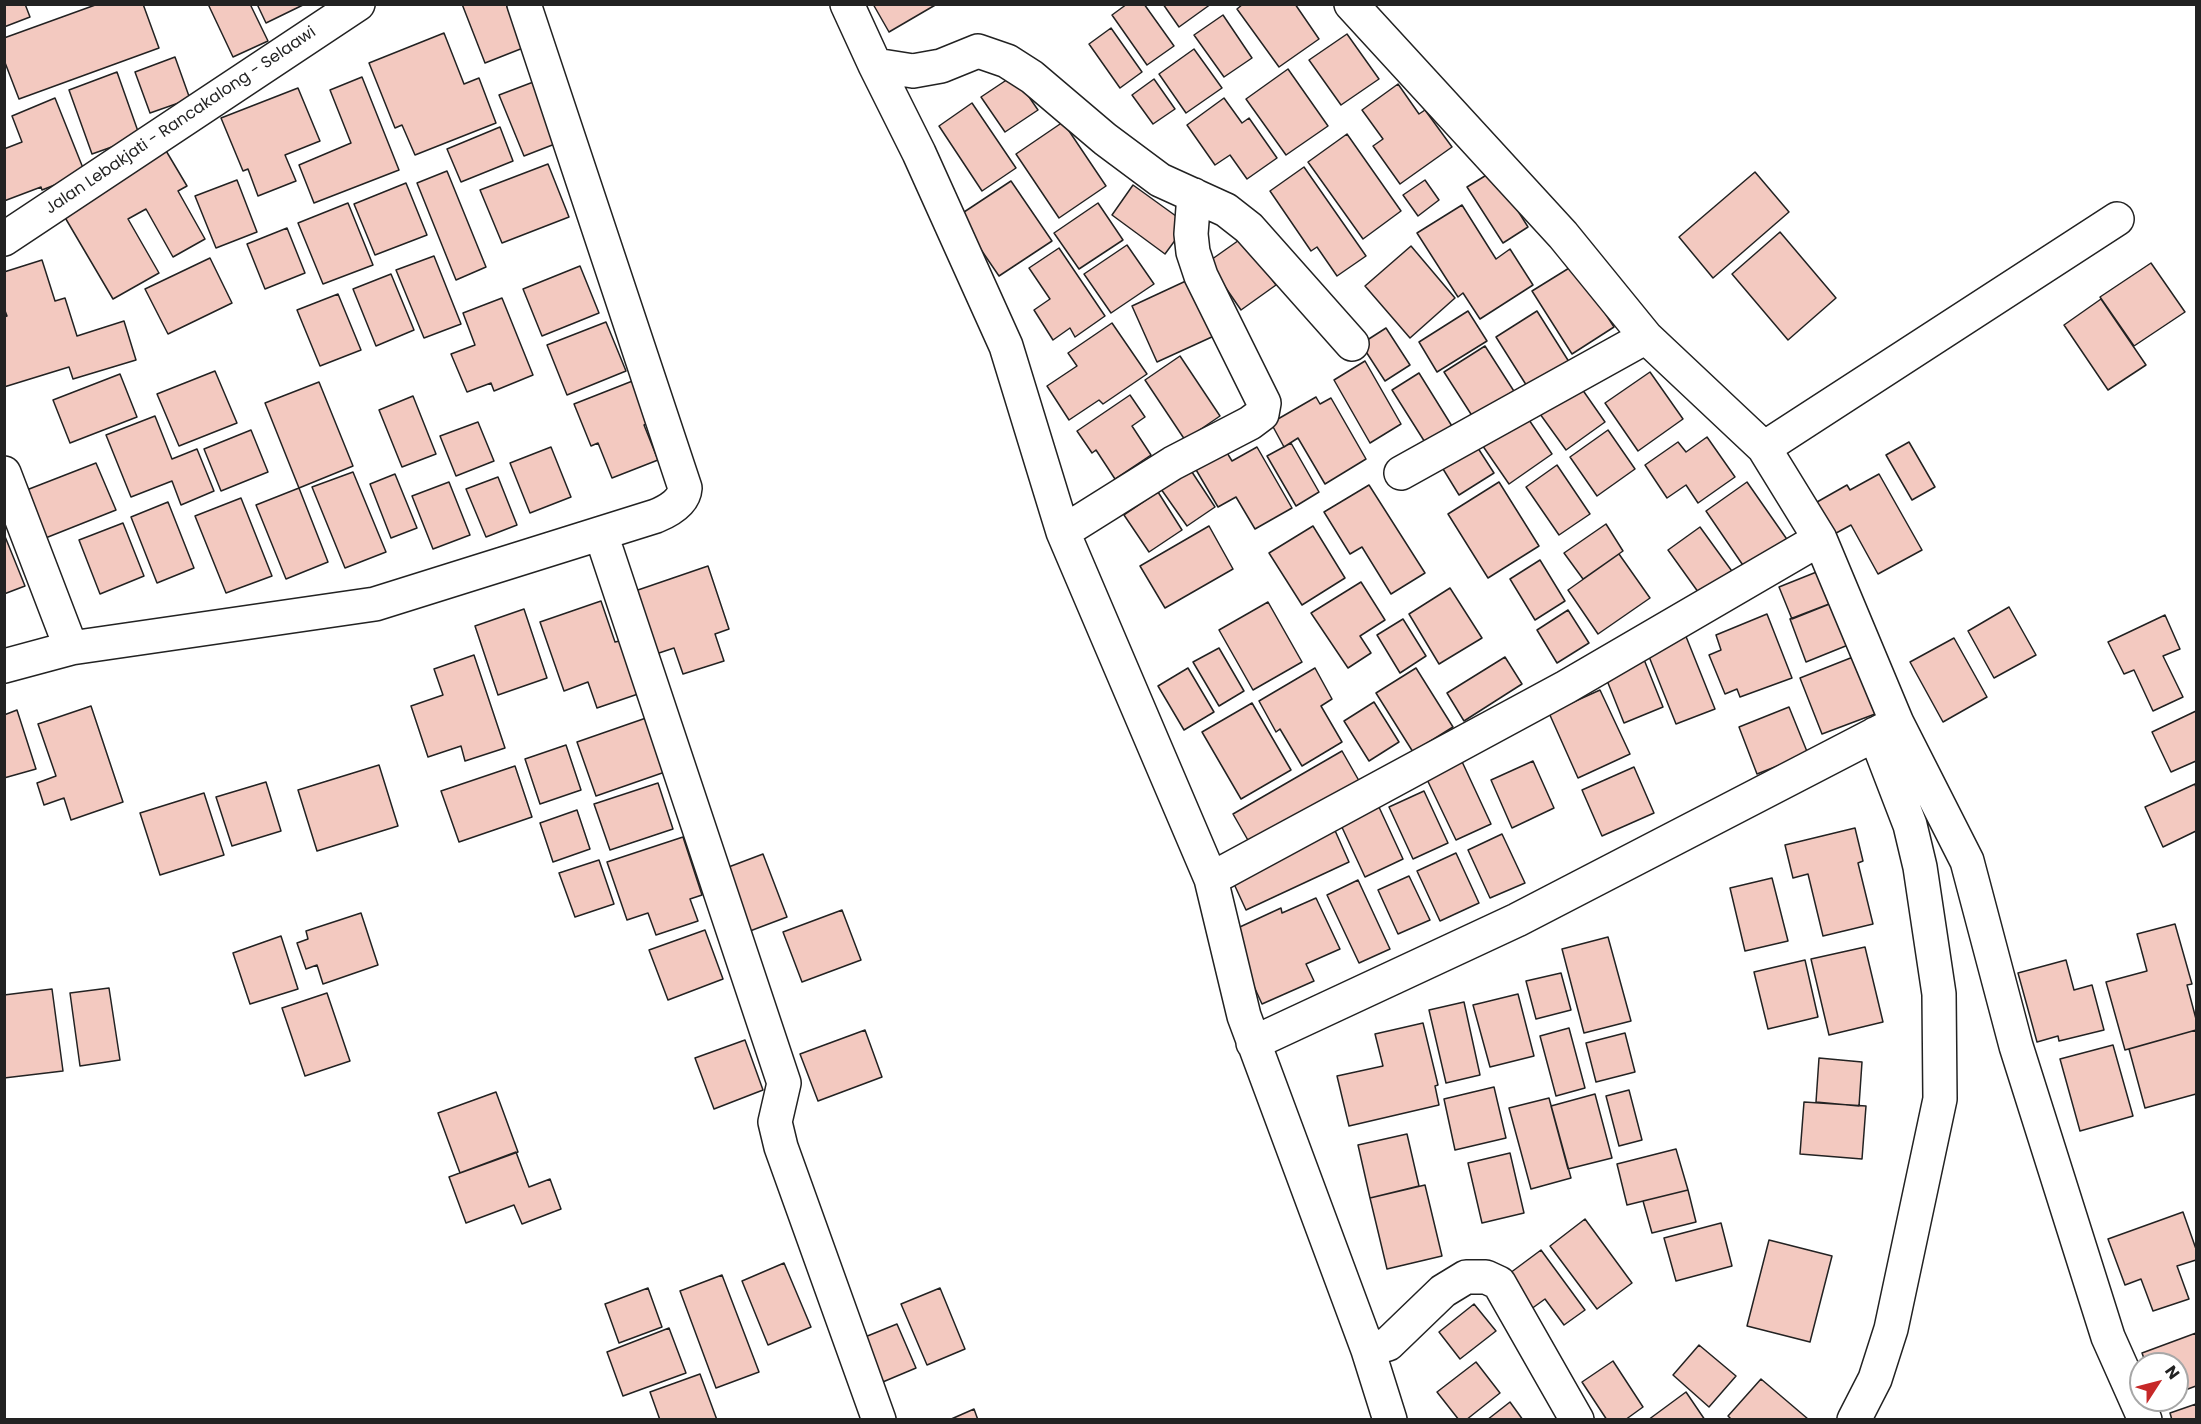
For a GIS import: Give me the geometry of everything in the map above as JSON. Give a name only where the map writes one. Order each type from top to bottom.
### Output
[{"type":"street","name":"Jalan Lebakjati - Rancakalong - Selaawi","points":[[4,239],[358,4]]},
{"type":"street","points":[[4,666],[71,648],[375,604],[601,534],[666,511],[682,498],[685,488],[524,4]]},
{"type":"street","points":[[847,4],[919,153],[1006,346],[1063,532],[1211,879],[1244,1016],[1368,1350],[1390,1419]]},
{"type":"street","points":[[1351,4],[1563,235],[1646,336],[1764,448],[1820,539],[1886,728],[1920,867],[1939,994],[1940,1099],[1889,1338],[1875,1379],[1854,1419]]},
{"type":"street","points":[[875,65],[913,71],[941,66],[978,51],[1007,61],[1032,77],[1105,139],[1160,180],[1226,210],[1249,228],[1352,344]]},
{"type":"street","points":[[1063,532],[1173,463],[1250,423],[1262,414],[1264,403],[1201,276],[1193,252],[1191,234],[1194,195]]},
{"type":"street","points":[[1764,448],[2117,219]]},
{"type":"street","points":[[1401,473],[1646,336]]},
{"type":"street","points":[[4,473],[71,648]]},
{"type":"street","points":[[601,534],[784,1083],[776,1122],[781,1147],[879,1419]]},
{"type":"street","points":[[1211,879],[1566,687],[1820,539]]},
{"type":"street","points":[[1886,728],[1967,861],[2016,1046],[2104,1325],[2145,1419]]},
{"type":"street","points":[[1253,1043],[1517,920],[1886,728]]},
{"type":"street","points":[[1910,825],[1967,861]]},
{"type":"street","points":[[1368,1350],[1394,1340],[1443,1291],[1466,1277],[1486,1277],[1499,1283],[1576,1419]]},
{"type":"building","points":[[4,4],[25,4],[30,17],[4,27]]},
{"type":"building","points":[[98,4],[143,4],[159,48],[19,99],[4,60],[4,38]]},
{"type":"building","points":[[208,4],[250,4],[268,41],[233,57]]},
{"type":"building","points":[[257,4],[305,4],[266,23]]},
{"type":"building","points":[[462,4],[506,4],[523,48],[485,63]]},
{"type":"building","points":[[873,4],[937,4],[889,32]]},
{"type":"building","points":[[1127,4],[1144,4],[1174,46],[1147,65],[1112,15]]},
{"type":"building","points":[[1163,4],[1211,4],[1179,27]]},
{"type":"building","points":[[1243,4],[1295,4],[1319,39],[1279,67],[1237,9]]},
{"type":"building","points":[[1223,15],[1252,58],[1224,77],[1194,35]]},
{"type":"building","points":[[1111,28],[1142,72],[1120,88],[1089,44]]},
{"type":"building","points":[[444,33],[464,84],[479,78],[496,123],[415,155],[402,125],[395,128],[369,63]]},
{"type":"building","points":[[1347,34],[1379,79],[1341,105],[1309,60]]},
{"type":"building","points":[[1194,49],[1222,88],[1186,113],[1159,74]]},
{"type":"building","points":[[175,57],[190,99],[150,113],[135,72]]},
{"type":"building","points":[[1288,69],[1328,126],[1286,155],[1246,99]]},
{"type":"building","points":[[117,72],[140,137],[92,154],[69,90]]},
{"type":"building","points":[[1014,75],[1038,110],[1005,132],[981,97]]},
{"type":"building","points":[[362,77],[399,170],[314,203],[299,165],[351,143],[330,90]]},
{"type":"building","points":[[1154,79],[1175,109],[1153,124],[1132,95]]},
{"type":"building","points":[[536,81],[560,142],[524,156],[499,95]]},
{"type":"building","points":[[1398,84],[1419,114],[1425,110],[1452,147],[1400,184],[1373,146],[1383,139],[1362,110]]},
{"type":"building","points":[[298,88],[320,141],[285,155],[296,181],[258,196],[248,169],[243,171],[221,118]]},
{"type":"building","points":[[55,98],[85,173],[42,190],[41,187],[4,201],[4,149],[22,142],[12,116]]},
{"type":"building","points":[[1224,98],[1242,123],[1249,118],[1277,158],[1247,179],[1230,155],[1215,165],[1187,125]]},
{"type":"building","points":[[972,103],[1016,168],[982,191],[939,126]]},
{"type":"building","points":[[1063,122],[1106,186],[1059,218],[1016,154]]},
{"type":"building","points":[[500,127],[513,161],[461,182],[447,149]]},
{"type":"building","points":[[1347,134],[1401,211],[1363,239],[1308,162]]},
{"type":"building","points":[[165,149],[187,186],[178,191],[205,239],[173,257],[146,209],[128,219],[159,273],[113,299],[60,209]]},
{"type":"building","points":[[548,164],[569,217],[502,243],[480,190]]},
{"type":"building","points":[[1304,167],[1366,256],[1337,276],[1317,247],[1311,251],[1270,191]]},
{"type":"building","points":[[447,171],[486,267],[456,280],[417,183]]},
{"type":"building","points":[[1493,171],[1528,227],[1503,243],[1467,187]]},
{"type":"building","points":[[1755,172],[1789,212],[1713,278],[1679,237]]},
{"type":"building","points":[[237,180],[257,232],[216,248],[195,196]]},
{"type":"building","points":[[1425,180],[1439,200],[1418,216],[1403,195]]},
{"type":"building","points":[[1011,181],[1052,241],[999,276],[958,216]]},
{"type":"building","points":[[406,183],[427,235],[375,255],[354,204]]},
{"type":"building","points":[[1133,185],[1187,224],[1165,254],[1112,215]]},
{"type":"building","points":[[348,203],[373,265],[323,284],[298,223]]},
{"type":"building","points":[[1098,203],[1123,240],[1079,269],[1054,233]]},
{"type":"building","points":[[1462,205],[1496,259],[1510,249],[1533,285],[1480,319],[1463,293],[1458,297],[1417,233]]},
{"type":"building","points":[[287,228],[305,273],[265,289],[247,244]]},
{"type":"building","points":[[1780,232],[1836,298],[1788,340],[1732,274]]},
{"type":"building","points":[[1242,238],[1276,285],[1241,310],[1208,262]]},
{"type":"building","points":[[1127,245],[1154,284],[1111,313],[1084,274]]},
{"type":"building","points":[[1411,246],[1455,298],[1410,338],[1365,286]]},
{"type":"building","points":[[1059,248],[1105,316],[1075,337],[1070,328],[1053,340],[1034,310],[1050,299],[1029,268]]},
{"type":"building","points":[[434,256],[461,324],[424,338],[396,270]]},
{"type":"building","points":[[210,258],[232,303],[168,334],[145,289]]},
{"type":"building","points":[[42,260],[55,301],[65,298],[77,336],[124,321],[136,360],[73,379],[69,367],[4,387],[4,317],[7,316],[4,308],[4,272]]},
{"type":"building","points":[[2151,263],[2185,312],[2134,346],[2100,297]]},
{"type":"building","points":[[1574,265],[1614,327],[1572,354],[1532,291]]},
{"type":"building","points":[[580,266],[599,313],[542,336],[523,289]]},
{"type":"building","points":[[391,274],[414,330],[376,346],[353,289]]},
{"type":"building","points":[[1188,280],[1214,336],[1157,362],[1132,306]]},
{"type":"building","points":[[338,294],[361,350],[320,366],[297,310]]},
{"type":"building","points":[[502,298],[533,375],[494,391],[491,383],[467,392],[451,354],[475,345],[463,313]]},
{"type":"building","points":[[2101,299],[2146,365],[2108,390],[2064,325]]},
{"type":"building","points":[[1468,311],[1487,341],[1437,372],[1419,342]]},
{"type":"building","points":[[1537,311],[1571,365],[1530,391],[1496,337]]},
{"type":"building","points":[[606,322],[626,371],[567,395],[547,345]]},
{"type":"building","points":[[1112,323],[1147,374],[1103,404],[1099,400],[1069,420],[1047,386],[1077,366],[1068,353]]},
{"type":"building","points":[[1386,328],[1410,365],[1385,381],[1361,344]]},
{"type":"building","points":[[1485,346],[1519,399],[1478,425],[1444,372]]},
{"type":"building","points":[[1180,356],[1220,416],[1185,440],[1145,380]]},
{"type":"building","points":[[1365,361],[1401,424],[1370,443],[1334,380]]},
{"type":"building","points":[[215,371],[237,423],[179,446],[157,394]]},
{"type":"building","points":[[1650,372],[1683,419],[1638,451],[1605,403]]},
{"type":"building","points":[[1419,373],[1455,431],[1428,447],[1392,390]]},
{"type":"building","points":[[120,374],[137,417],[70,443],[53,400]]},
{"type":"building","points":[[1575,379],[1605,422],[1566,450],[1535,407]]},
{"type":"building","points":[[635,380],[651,422],[644,425],[658,460],[612,478],[598,443],[591,446],[574,404]]},
{"type":"building","points":[[319,382],[353,466],[299,488],[265,403]]},
{"type":"building","points":[[1130,395],[1145,417],[1132,426],[1151,455],[1115,479],[1096,450],[1092,453],[1077,431]]},
{"type":"building","points":[[413,396],[436,454],[402,467],[379,410]]},
{"type":"building","points":[[1316,397],[1320,404],[1331,398],[1366,459],[1325,484],[1298,438],[1284,447],[1271,423]]},
{"type":"building","points":[[1521,408],[1552,454],[1509,484],[1478,439]]},
{"type":"building","points":[[155,416],[172,459],[197,449],[214,491],[181,505],[172,481],[131,497],[106,435]]},
{"type":"building","points":[[478,422],[494,461],[456,476],[440,436]]},
{"type":"building","points":[[251,430],[268,472],[221,491],[204,449]]},
{"type":"building","points":[[1608,430],[1635,469],[1597,496],[1570,457]]},
{"type":"building","points":[[1707,437],[1735,477],[1698,503],[1686,485],[1667,498],[1645,465],[1678,442],[1686,452]]},
{"type":"building","points":[[1474,442],[1494,473],[1459,495],[1440,464]]},
{"type":"building","points":[[1909,442],[1935,487],[1912,500],[1886,455]]},
{"type":"building","points":[[1291,443],[1319,492],[1296,506],[1267,456]]},
{"type":"building","points":[[551,447],[571,497],[530,513],[510,463]]},
{"type":"building","points":[[1257,447],[1292,508],[1255,529],[1236,497],[1218,507],[1195,468],[1226,451],[1232,461]]},
{"type":"building","points":[[96,463],[116,510],[43,539],[24,491]]},
{"type":"building","points":[[1557,465],[1590,514],[1559,535],[1526,487]]},
{"type":"building","points":[[1190,469],[1215,507],[1187,526],[1161,489]]},
{"type":"building","points":[[353,472],[386,552],[345,568],[312,487]]},
{"type":"building","points":[[395,474],[417,528],[391,538],[370,484]]},
{"type":"building","points":[[1879,474],[1922,550],[1878,574],[1851,525],[1827,538],[1810,506],[1847,485],[1850,490]]},
{"type":"building","points":[[498,477],[517,525],[486,537],[466,489]]},
{"type":"building","points":[[449,482],[470,535],[433,549],[412,496]]},
{"type":"building","points":[[1499,482],[1539,546],[1488,578],[1448,514]]},
{"type":"building","points":[[1747,482],[1793,548],[1751,577],[1706,511]]},
{"type":"building","points":[[1369,485],[1425,573],[1391,594],[1362,547],[1350,554],[1324,512]]},
{"type":"building","points":[[299,488],[328,562],[286,579],[256,505]]},
{"type":"building","points":[[1158,492],[1182,530],[1149,552],[1124,515]]},
{"type":"building","points":[[241,498],[272,576],[226,593],[195,516]]},
{"type":"building","points":[[168,502],[194,568],[157,583],[131,517]]},
{"type":"building","points":[[123,523],[144,576],[100,594],[79,540]]},
{"type":"building","points":[[1606,524],[1623,551],[1583,579],[1564,553]]},
{"type":"building","points":[[1209,526],[1233,569],[1165,608],[1140,566]]},
{"type":"building","points":[[1313,526],[1345,578],[1302,605],[1269,553]]},
{"type":"building","points":[[1700,527],[1734,574],[1701,596],[1668,550]]},
{"type":"building","points":[[4,534],[25,586],[4,594]]},
{"type":"building","points":[[1619,554],[1650,598],[1598,634],[1568,590]]},
{"type":"building","points":[[1540,560],[1565,601],[1535,620],[1510,579]]},
{"type":"building","points":[[708,566],[729,629],[715,634],[724,661],[683,674],[674,648],[656,654],[635,591]]},
{"type":"building","points":[[1829,567],[1842,599],[1792,619],[1779,587]]},
{"type":"building","points":[[1361,582],[1385,620],[1360,636],[1371,653],[1348,668],[1311,613]]},
{"type":"building","points":[[1450,588],[1482,638],[1439,664],[1409,614]]},
{"type":"building","points":[[1842,599],[1858,641],[1806,662],[1790,619]]},
{"type":"building","points":[[601,601],[615,642],[624,640],[641,693],[597,708],[588,682],[564,691],[540,622]]},
{"type":"building","points":[[1268,602],[1302,662],[1253,690],[1219,630]]},
{"type":"building","points":[[2009,607],[2036,655],[1994,678],[1968,631]]},
{"type":"building","points":[[524,609],[547,678],[498,695],[475,626]]},
{"type":"building","points":[[1568,610],[1589,643],[1557,663],[1537,630]]},
{"type":"building","points":[[1767,614],[1792,678],[1740,697],[1737,689],[1725,694],[1709,655],[1721,650],[1716,635]]},
{"type":"building","points":[[2165,615],[2180,649],[2163,656],[2183,697],[2153,711],[2134,670],[2124,674],[2108,642]]},
{"type":"building","points":[[1403,619],[1426,656],[1400,673],[1377,635]]},
{"type":"building","points":[[1685,634],[1715,709],[1676,724],[1646,649]]},
{"type":"building","points":[[1954,638],[1987,697],[1943,722],[1910,662]]},
{"type":"building","points":[[1219,648],[1244,691],[1219,706],[1193,662]]},
{"type":"building","points":[[1641,652],[1663,707],[1624,723],[1602,668]]},
{"type":"building","points":[[474,655],[505,748],[465,761],[461,746],[428,757],[411,706],[443,695],[434,669]]},
{"type":"building","points":[[1505,657],[1522,684],[1464,721],[1447,693]]},
{"type":"building","points":[[1853,657],[1875,714],[1822,734],[1800,678]]},
{"type":"building","points":[[1188,668],[1214,712],[1184,730],[1158,686]]},
{"type":"building","points":[[1315,668],[1332,699],[1321,706],[1342,742],[1302,766],[1280,729],[1276,732],[1259,701]]},
{"type":"building","points":[[1416,668],[1453,727],[1413,752],[1376,693]]},
{"type":"building","points":[[1600,690],[1630,754],[1578,778],[1549,713]]},
{"type":"building","points":[[1374,702],[1399,742],[1369,761],[1344,721]]},
{"type":"building","points":[[1252,703],[1291,770],[1241,799],[1202,732]]},
{"type":"building","points":[[91,706],[123,802],[71,820],[64,798],[44,805],[37,783],[56,776],[38,724]]},
{"type":"building","points":[[1789,707],[1808,754],[1757,774],[1739,727]]},
{"type":"building","points":[[17,710],[36,769],[4,778],[4,715]]},
{"type":"building","points":[[2196,711],[2196,761],[2171,772],[2152,732]]},
{"type":"building","points":[[646,718],[665,772],[596,796],[577,742]]},
{"type":"building","points":[[566,745],[581,790],[540,804],[525,759]]},
{"type":"building","points":[[1342,751],[1362,786],[1253,849],[1233,814]]},
{"type":"building","points":[[1458,753],[1491,824],[1456,840],[1422,769]]},
{"type":"building","points":[[1533,761],[1554,808],[1512,828],[1491,780]]},
{"type":"building","points":[[379,765],[398,826],[317,851],[298,790]]},
{"type":"building","points":[[515,766],[532,817],[459,842],[441,791]]},
{"type":"building","points":[[1634,767],[1654,813],[1602,836],[1582,790]]},
{"type":"building","points":[[266,782],[281,831],[232,846],[216,797]]},
{"type":"building","points":[[658,783],[673,829],[610,850],[594,804]]},
{"type":"building","points":[[2195,784],[2196,831],[2163,847],[2145,807]]},
{"type":"building","points":[[1424,791],[1448,843],[1413,859],[1389,807]]},
{"type":"building","points":[[204,793],[224,855],[160,875],[140,813]]},
{"type":"building","points":[[1378,805],[1403,859],[1365,877],[1340,823]]},
{"type":"building","points":[[577,810],[590,849],[553,862],[540,823]]},
{"type":"building","points":[[1333,826],[1349,862],[1246,910],[1229,873]]},
{"type":"building","points":[[1855,828],[1863,861],[1858,863],[1873,924],[1823,936],[1808,874],[1793,878],[1785,845]]},
{"type":"building","points":[[1502,834],[1525,883],[1490,898],[1468,850]]},
{"type":"building","points":[[683,837],[702,895],[690,899],[698,921],[656,935],[648,913],[627,920],[607,862]]},
{"type":"building","points":[[1456,853],[1479,903],[1440,921],[1417,871]]},
{"type":"building","points":[[763,854],[787,917],[750,931],[726,868]]},
{"type":"building","points":[[599,860],[614,904],[575,917],[559,873]]},
{"type":"building","points":[[1409,876],[1430,920],[1398,934],[1378,890]]},
{"type":"building","points":[[1772,878],[1788,941],[1745,951],[1730,888]]},
{"type":"building","points":[[1358,880],[1390,949],[1359,963],[1327,895]]},
{"type":"building","points":[[1316,898],[1340,949],[1306,964],[1314,981],[1262,1004],[1229,932],[1281,908],[1282,913]]},
{"type":"building","points":[[842,910],[861,960],[802,982],[783,932]]},
{"type":"building","points":[[361,913],[378,965],[323,984],[317,965],[306,969],[297,943],[308,939],[306,931]]},
{"type":"building","points":[[2175,924],[2192,984],[2187,985],[2196,1019],[2196,1030],[2125,1050],[2106,982],[2147,971],[2137,934]]},
{"type":"building","points":[[705,930],[723,979],[668,1000],[649,950]]},
{"type":"building","points":[[281,936],[298,989],[250,1004],[233,953]]},
{"type":"building","points":[[1608,937],[1631,1021],[1584,1033],[1562,949]]},
{"type":"building","points":[[1865,947],[1883,1022],[1829,1035],[1811,959]]},
{"type":"building","points":[[1805,960],[1818,1017],[1768,1029],[1754,972]]},
{"type":"building","points":[[2066,960],[2074,990],[2092,985],[2104,1030],[2059,1041],[2058,1036],[2037,1042],[2018,973]]},
{"type":"building","points":[[1561,973],[1571,1010],[1536,1019],[1526,981]]},
{"type":"building","points":[[109,988],[120,1060],[80,1066],[70,993]]},
{"type":"building","points":[[52,989],[63,1071],[4,1078],[4,995]]},
{"type":"building","points":[[327,993],[350,1061],[305,1076],[282,1008]]},
{"type":"building","points":[[1518,994],[1534,1056],[1490,1067],[1473,1005]]},
{"type":"building","points":[[1464,1002],[1480,1075],[1446,1083],[1429,1010]]},
{"type":"building","points":[[1423,1023],[1438,1085],[1435,1086],[1439,1105],[1349,1126],[1337,1076],[1383,1066],[1375,1034]]},
{"type":"building","points":[[1569,1028],[1585,1088],[1556,1096],[1540,1036]]},
{"type":"building","points":[[865,1030],[882,1077],[818,1101],[800,1054]]},
{"type":"building","points":[[2196,1030],[2196,1094],[2145,1108],[2129,1049]]},
{"type":"building","points":[[1625,1033],[1635,1072],[1596,1082],[1586,1043]]},
{"type":"building","points":[[745,1040],[763,1090],[714,1109],[695,1058]]},
{"type":"building","points":[[2113,1045],[2133,1116],[2080,1131],[2060,1059]]},
{"type":"building","points":[[1819,1058],[1862,1062],[1859,1106],[1816,1102]]},
{"type":"building","points":[[1494,1087],[1506,1138],[1455,1150],[1444,1099]]},
{"type":"building","points":[[1629,1090],[1642,1140],[1619,1146],[1606,1096]]},
{"type":"building","points":[[496,1092],[518,1152],[460,1173],[438,1113]]},
{"type":"building","points":[[1595,1094],[1612,1158],[1568,1169],[1551,1106]]},
{"type":"building","points":[[1549,1098],[1571,1178],[1531,1189],[1509,1108]]},
{"type":"building","points":[[1804,1102],[1866,1106],[1862,1159],[1800,1154]]},
{"type":"building","points":[[1407,1134],[1419,1186],[1370,1198],[1358,1145]]},
{"type":"building","points":[[1676,1149],[1688,1190],[1627,1205],[1617,1164]]},
{"type":"building","points":[[516,1152],[529,1187],[550,1179],[561,1209],[522,1224],[514,1205],[466,1223],[449,1177]]},
{"type":"building","points":[[1510,1153],[1524,1213],[1482,1223],[1468,1163]]},
{"type":"building","points":[[1425,1185],[1442,1256],[1387,1269],[1370,1198]]},
{"type":"building","points":[[1688,1190],[1696,1222],[1652,1233],[1643,1201]]},
{"type":"building","points":[[2183,1212],[2196,1249],[2196,1260],[2177,1266],[2189,1299],[2153,1311],[2141,1279],[2125,1285],[2108,1239]]},
{"type":"building","points":[[1585,1219],[1632,1283],[1597,1309],[1550,1246]]},
{"type":"building","points":[[1721,1223],[1732,1266],[1676,1281],[1664,1238]]},
{"type":"building","points":[[1769,1240],[1832,1256],[1810,1342],[1747,1326]]},
{"type":"building","points":[[1541,1250],[1585,1310],[1564,1325],[1545,1299],[1527,1312],[1502,1279]]},
{"type":"building","points":[[784,1263],[811,1327],[768,1345],[742,1281]]},
{"type":"building","points":[[722,1275],[759,1372],[716,1388],[680,1291]]},
{"type":"building","points":[[648,1288],[662,1327],[619,1343],[605,1304]]},
{"type":"building","points":[[940,1288],[965,1349],[927,1365],[901,1304]]},
{"type":"building","points":[[1474,1304],[1496,1331],[1460,1359],[1439,1332]]},
{"type":"building","points":[[897,1324],[916,1368],[878,1384],[860,1339]]},
{"type":"building","points":[[669,1328],[686,1373],[623,1396],[607,1352]]},
{"type":"building","points":[[2196,1333],[2196,1386],[2189,1389],[2189,1352],[2145,1352]]},
{"type":"building","points":[[1699,1345],[1736,1376],[1709,1407],[1673,1375]]},
{"type":"building","points":[[1613,1361],[1643,1407],[1625,1420],[1607,1420],[1582,1382]]},
{"type":"building","points":[[1476,1362],[1500,1393],[1466,1420],[1459,1420],[1437,1392]]},
{"type":"building","points":[[700,1374],[717,1420],[660,1420],[650,1392]]},
{"type":"building","points":[[1761,1379],[1808,1419],[1732,1420],[1728,1416]]},
{"type":"building","points":[[1686,1392],[1705,1420],[1648,1420]]},
{"type":"building","points":[[1510,1402],[1523,1420],[1487,1420]]},
{"type":"building","points":[[2196,1404],[2196,1420],[2172,1420],[2170,1413],[2189,1412],[2189,1406]]},
{"type":"building","points":[[974,1409],[978,1420],[949,1420]]}]
